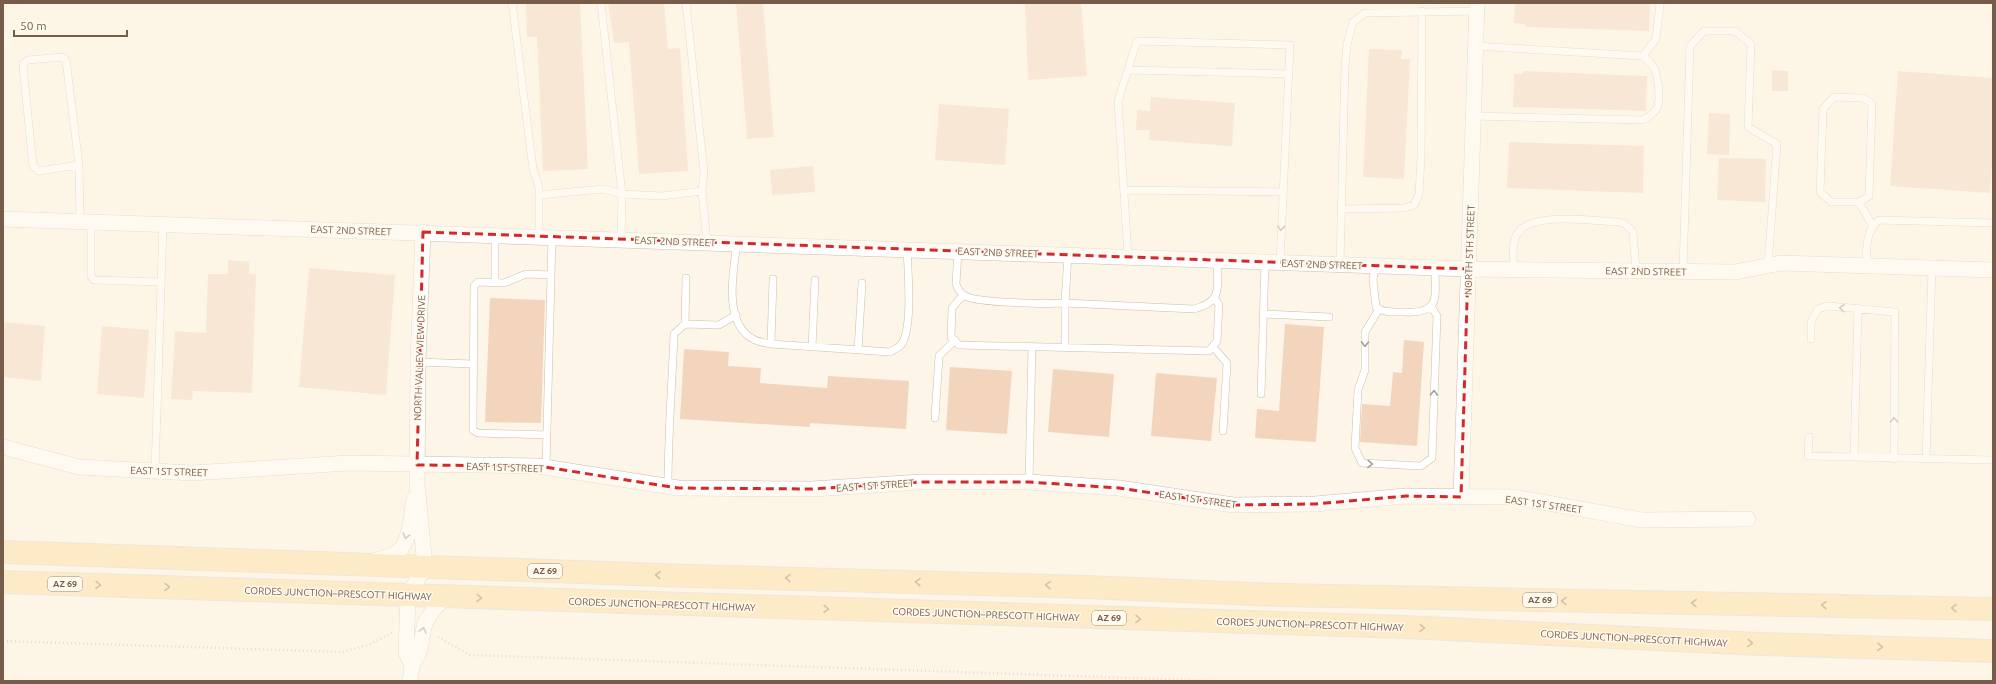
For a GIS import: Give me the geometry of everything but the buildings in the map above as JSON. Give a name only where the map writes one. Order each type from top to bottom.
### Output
[{"type":"main road","name":"AZ 69","points":[[3,552],[683,576],[1079,586],[1280,594],[1993,609]]},
{"type":"main road","name":"CORDES JUNCTION–PRESCOTT HIGHWAY","points":[[3,582],[1396,627],[1760,644],[1993,651]]},
{"type":"street","name":"NORTH 5TH STREET","points":[[1461,497],[1477,7]]},
{"type":"street","name":"EAST 2ND STREET","points":[[3,219],[1128,256],[1272,263],[1468,269],[1735,272],[1781,262],[1993,270]]},
{"type":"street","name":"NORTH VALLEY VIEW DRIVE","points":[[423,232],[418,362],[417,484],[425,566]]},
{"type":"street","name":"EAST 1ST STREET","points":[[3,447],[79,467],[192,473],[349,464],[546,468],[668,486],[812,489],[921,482],[1029,482],[1119,488],[1233,505],[1314,504],[1406,496],[1514,497],[1642,520],[1748,519]]},
{"type":"street","name":"NORTH VALLEY VIEW DRIVE","points":[[366,564],[396,554],[401,548],[406,540],[417,484]]},
{"type":"street","points":[[411,674],[406,652],[408,596],[425,566]]},
{"type":"street","points":[[411,674],[419,653],[425,623],[433,610],[445,597]]},
{"type":"lane","points":[[512,3],[533,169],[539,188],[551,275],[546,468]]},
{"type":"lane","points":[[601,3],[622,194],[621,240]]},
{"type":"lane","points":[[686,3],[704,172],[702,191],[707,243]]},
{"type":"lane","points":[[1643,56],[1656,39],[1660,3]]},
{"type":"lane","points":[[1340,265],[1343,209],[1347,45],[1353,22],[1365,13],[1477,7]]},
{"type":"lane","points":[[1343,209],[1404,208],[1414,205],[1419,194],[1421,157],[1422,11]]},
{"type":"lane","points":[[1683,271],[1690,46],[1704,31],[1735,31],[1751,44],[1748,127],[1777,144],[1768,265]]},
{"type":"lane","points":[[1128,256],[1118,100],[1129,70],[1137,41],[1290,45],[1283,192],[1263,314],[1261,394]]},
{"type":"lane","points":[[1473,116],[1643,120],[1653,114],[1658,106],[1659,97],[1655,70],[1649,61],[1643,56],[1475,46]]},
{"type":"lane","points":[[79,165],[39,171],[33,166],[23,67],[24,63],[28,60],[62,57],[66,60],[79,165],[86,222],[91,276],[94,280],[161,282]]},
{"type":"lane","points":[[1129,70],[1288,74]]},
{"type":"lane","points":[[1834,97],[1863,98],[1872,104],[1869,196],[1859,202],[1831,202],[1820,192],[1823,109],[1834,97]]},
{"type":"lane","points":[[539,195],[603,189],[622,194],[662,196],[702,191]]},
{"type":"lane","points":[[1124,190],[1283,192]]},
{"type":"lane","points":[[1859,202],[1872,225]]},
{"type":"lane","points":[[1513,269],[1514,240],[1518,232],[1536,222],[1552,219],[1619,222],[1625,224],[1633,232],[1636,271]]},
{"type":"lane","points":[[1866,265],[1868,236],[1872,225],[1879,220],[1896,219],[1993,223]]},
{"type":"lane","points":[[155,471],[163,224]]},
{"type":"lane","points":[[495,236],[495,283]]},
{"type":"lane","points":[[737,244],[732,276],[732,302],[741,329],[753,339],[771,344],[890,352],[900,346],[905,336],[908,321],[907,249]]},
{"type":"lane","points":[[958,251],[956,284],[958,290],[963,295],[971,299],[1048,304],[1065,303],[1194,309],[1208,305],[1215,298],[1217,293],[1217,260]]},
{"type":"lane","points":[[1065,347],[1065,303],[1068,254]]},
{"type":"lane","points":[[1375,266],[1374,301],[1376,307],[1382,312],[1420,313],[1428,310],[1435,297],[1435,268]]},
{"type":"lane","points":[[1926,459],[1932,268]]},
{"type":"lane","points":[[547,435],[475,432],[472,427],[474,286],[478,282],[508,283],[526,274],[551,275]]},
{"type":"lane","points":[[685,324],[686,278]]},
{"type":"lane","points":[[771,344],[773,279]]},
{"type":"lane","points":[[812,347],[815,280]]},
{"type":"lane","points":[[858,350],[862,283]]},
{"type":"lane","points":[[963,295],[952,308],[951,337],[959,344],[1209,351],[1218,341],[1219,305],[1215,298]]},
{"type":"lane","points":[[1379,309],[1365,332],[1364,370],[1358,390],[1355,448],[1362,463],[1421,466],[1432,458],[1437,316],[1431,306]]},
{"type":"lane","points":[[1811,339],[1811,322],[1818,309],[1828,306],[1894,312],[1894,459]]},
{"type":"lane","points":[[1854,457],[1858,309]]},
{"type":"lane","points":[[1263,314],[1329,317]]},
{"type":"lane","points":[[668,486],[668,432],[671,410],[674,334],[685,324],[719,325],[736,315]]},
{"type":"lane","points":[[935,418],[939,356],[955,340]]},
{"type":"lane","points":[[1029,482],[1032,347]]},
{"type":"lane","points":[[1213,347],[1227,363],[1223,431]]},
{"type":"lane","points":[[418,362],[473,364]]},
{"type":"lane","points":[[1809,437],[1808,456],[1993,460]]},
{"type":"path","points":[[3,641],[343,652],[370,644],[394,632]]},
{"type":"path","points":[[436,636],[470,655],[1218,681]]},
{"type":"highlighted area","points":[[423,232],[1468,269],[1461,497],[1406,496],[1315,504],[1233,505],[1119,488],[1029,482],[921,482],[812,489],[678,488],[538,466],[417,465]]}]
